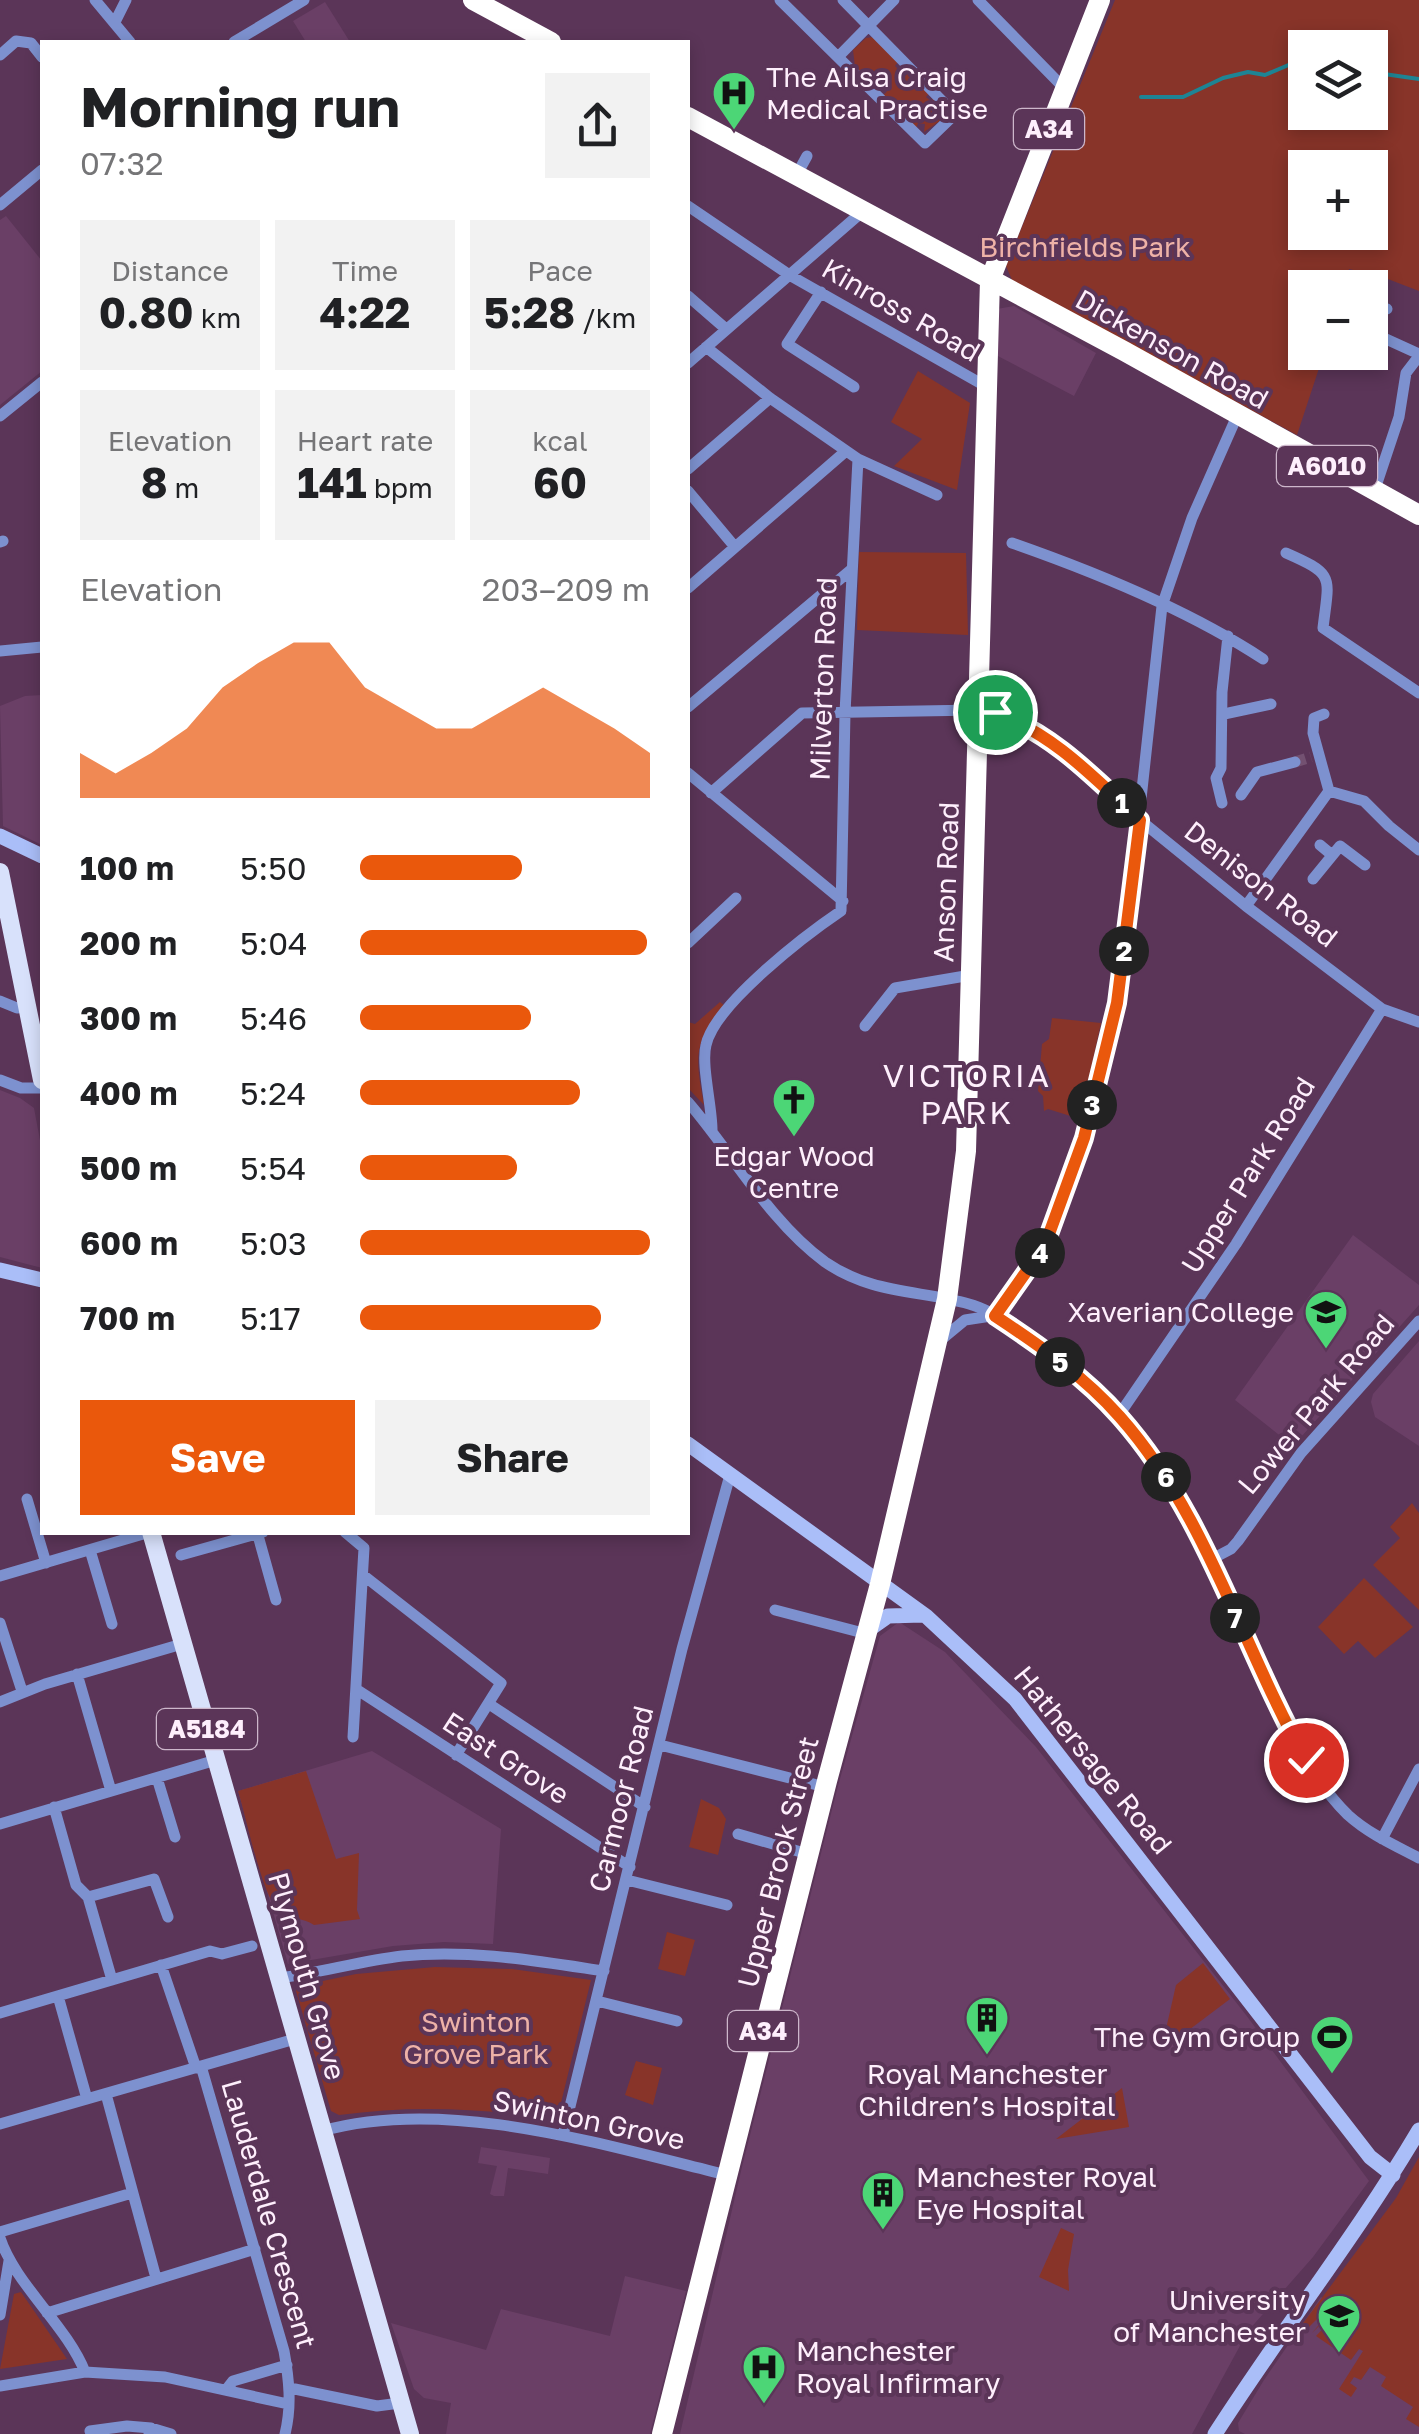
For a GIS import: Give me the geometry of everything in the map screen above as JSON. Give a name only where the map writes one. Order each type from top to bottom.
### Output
[{"type":"highway","points":[[473,0],[547,40]]},
{"type":"highway","name":"A34","points":[[990,280],[1100,0]]},
{"type":"highway","name":"Dickenson Road","points":[[692,126],[796,176],[1419,515]]},
{"type":"highway","name":"Anson Road","points":[[918,1420],[947,1300],[966,1151],[990,280]]},
{"type":"highway","name":"Upper Brook Street","points":[[662,2434],[825,1787],[868,1632],[918,1420]]},
{"type":"main road","points":[[0,872],[33,1015],[40,1069]]},
{"type":"main road","name":"Plymouth Grove","points":[[151,1535],[410,2434]]},
{"type":"street","points":[[95,0],[128,40]]},
{"type":"street","points":[[115,22],[126,0]]},
{"type":"street","points":[[250,38],[288,4],[304,0]]},
{"type":"street","points":[[780,0],[838,57],[858,83],[925,144],[955,114],[843,0]]},
{"type":"street","points":[[838,57],[894,0]]},
{"type":"street","points":[[978,0],[1065,89]]},
{"type":"street","points":[[0,55],[16,41],[30,43],[40,56]]},
{"type":"street","points":[[796,176],[807,156]]},
{"type":"street","points":[[0,205],[40,172]]},
{"type":"street","name":"Kinross Road","points":[[690,207],[791,276],[987,387]]},
{"type":"street","points":[[690,361],[862,212]]},
{"type":"street","points":[[821,292],[787,344],[854,387]]},
{"type":"street","points":[[690,298],[726,330]]},
{"type":"street","points":[[1374,492],[1399,417],[1406,373],[1419,355],[1388,340]]},
{"type":"street","points":[[706,347],[770,398],[858,459],[937,495]]},
{"type":"street","points":[[0,416],[40,384]]},
{"type":"street","points":[[690,467],[770,398]]},
{"type":"street","points":[[936,1346],[948,1331],[965,1320],[995,1316],[1045,1245],[1084,1138],[1117,1003],[1162,606],[1192,518],[1236,416]]},
{"type":"street","points":[[690,586],[846,450]]},
{"type":"street","name":"Milverton Road","points":[[843,901],[845,714],[858,459]]},
{"type":"street","points":[[690,493],[734,547]]},
{"type":"street","points":[[1012,543],[1072,564],[1228,636],[1263,659]]},
{"type":"street","points":[[1286,553],[1319,568],[1328,581],[1323,628],[1419,693]]},
{"type":"street","points":[[690,706],[852,569]]},
{"type":"street","points":[[1222,803],[1216,778],[1221,768],[1222,692],[1228,636]]},
{"type":"street","points":[[0,651],[40,643]]},
{"type":"street","points":[[1224,714],[1272,704]]},
{"type":"street","name":"Denison Road","points":[[710,793],[802,713],[995,712],[1030,726],[1059,746],[1140,820],[1382,1009],[1419,1022]]},
{"type":"street","points":[[1324,714],[1314,718],[1313,733],[1315,756],[1329,791]]},
{"type":"street","points":[[1241,795],[1257,772],[1295,762]]},
{"type":"street","points":[[690,775],[843,901],[841,910],[786,952],[718,1022],[706,1044],[712,1130]]},
{"type":"street","points":[[1246,906],[1329,791]]},
{"type":"street","points":[[1329,791],[1364,802],[1419,850]]},
{"type":"street","points":[[1298,830],[1332,855]]},
{"type":"street","points":[[0,836],[40,855]]},
{"type":"street","points":[[1312,879],[1340,846],[1365,865]]},
{"type":"street","points":[[690,941],[736,898]]},
{"type":"street","points":[[865,1026],[895,988],[971,974]]},
{"type":"street","points":[[0,1002],[33,1015]]},
{"type":"street","name":"Upper Park Road","points":[[1119,1415],[1236,1244],[1382,1009]]},
{"type":"street","points":[[0,1080],[21,1088],[40,1084]]},
{"type":"street","points":[[690,1104],[766,1202],[826,1262],[899,1293],[975,1306],[995,1316],[1062,1364],[1119,1415],[1163,1472],[1306,1760],[1346,1813],[1382,1839],[1419,1858]]},
{"type":"street","points":[[0,1270],[40,1280]]},
{"type":"street","name":"Lower Park Road","points":[[1210,1560],[1231,1549],[1301,1452],[1419,1320]]},
{"type":"street","name":"Hathersage Road","points":[[690,1445],[926,1616],[989,1673],[1048,1737],[1370,2157],[1393,2175]]},
{"type":"street","name":"Carmoor Road","points":[[563,2135],[682,1649],[730,1475]]},
{"type":"street","points":[[27,1499],[46,1563]]},
{"type":"street","points":[[0,1576],[140,1535]]},
{"type":"street","points":[[181,1555],[252,1535]]},
{"type":"street","points":[[260,1535],[276,1600]]},
{"type":"street","points":[[349,1535],[364,1548],[353,1736]]},
{"type":"street","points":[[90,1550],[112,1624]]},
{"type":"street","points":[[362,1575],[501,1683],[456,1755]]},
{"type":"street","points":[[776,1610],[868,1632],[888,1616],[926,1616]]},
{"type":"street","points":[[0,1623],[22,1691]]},
{"type":"street","points":[[0,1702],[15,1698],[22,1691],[182,1644]]},
{"type":"street","points":[[77,1674],[111,1791]]},
{"type":"street","name":"East Grove","points":[[356,1689],[628,1873],[727,1905]]},
{"type":"street","points":[[489,1704],[644,1807]]},
{"type":"street","points":[[660,1745],[825,1787]]},
{"type":"street","points":[[0,1824],[216,1760]]},
{"type":"street","points":[[1382,1839],[1419,1770]]},
{"type":"street","points":[[157,1778],[175,1837]]},
{"type":"street","points":[[54,1807],[76,1885],[88,1897],[112,1980]]},
{"type":"street","points":[[738,1834],[808,1854]]},
{"type":"street","points":[[88,1897],[154,1879],[168,1917]]},
{"type":"street","points":[[0,2014],[161,1965],[252,1946]]},
{"type":"street","points":[[279,1978],[422,1955],[513,1957],[604,1970]]},
{"type":"street","name":"Lauderdale Crescent","points":[[161,1965],[198,2067],[287,2365],[290,2414],[285,2434]]},
{"type":"street","points":[[58,1996],[87,2099]]},
{"type":"street","points":[[597,2002],[677,2021]]},
{"type":"street","points":[[0,2124],[295,2039]]},
{"type":"street","points":[[106,2094],[156,2278]]},
{"type":"street","name":"Swinton Grove","points":[[322,2131],[410,2120],[520,2126],[727,2175]]},
{"type":"street","points":[[1216,2434],[1393,2175],[1419,2130]]},
{"type":"street","points":[[85,2372],[10,2262],[0,2235],[132,2193]]},
{"type":"street","points":[[47,2312],[254,2249]]},
{"type":"street","points":[[0,2315],[10,2262]]},
{"type":"street","points":[[226,2390],[234,2381],[287,2365]]},
{"type":"street","points":[[0,2386],[85,2372],[165,2377],[288,2404]]},
{"type":"street","points":[[290,2388],[377,2406],[400,2402]]},
{"type":"street","points":[[87,2433],[127,2426],[171,2434]]},
{"type":"shaded area","points":[[325,2],[349,40],[305,40],[293,21]]},
{"type":"shaded area","points":[[6,216],[40,258],[40,373],[0,405],[0,220]]},
{"type":"shaded area","points":[[1014,306],[1096,353],[1074,396],[994,354],[997,309]]},
{"type":"shaded area","points":[[40,695],[40,844],[3,826],[0,706],[25,696]]},
{"type":"shaded area","points":[[0,1090],[34,1108],[40,1140],[40,1267],[0,1257]]},
{"type":"shaded area","name":"Xaverian College","points":[[1353,1235],[1419,1285],[1419,1305],[1293,1446],[1235,1400]]},
{"type":"shaded area","points":[[1419,1341],[1419,1446],[1375,1417],[1371,1402],[1373,1394]]},
{"type":"shaded area","points":[[899,1622],[945,1652],[1036,1747],[1246,2015],[1369,2181],[1313,2257],[1248,2331],[1192,2434],[680,2434],[742,2167],[838,1786],[880,1636]]},
{"type":"shaded area","points":[[372,1751],[501,1829],[493,1944],[393,1946],[288,1964],[238,1791]]},
{"type":"shaded area","points":[[481,2147],[550,2158],[548,2174],[508,2168],[504,2196],[494,2196],[490,2194],[497,2166],[478,2163]]},
{"type":"shaded area","points":[[625,2276],[686,2291],[650,2434],[446,2434],[451,2403],[424,2398],[414,2389],[391,2323],[486,2350],[501,2309],[610,2336]]},
{"type":"shaded area","name":"University of Manchester","points":[[1321,2297],[1419,2370],[1419,2434],[1239,2431],[1238,2423],[1264,2380]]},
{"type":"green space","name":"Birchfields Park","points":[[1115,0],[1419,0],[1419,291],[1388,279],[1388,270],[1288,270],[1288,370],[1318,370],[1297,435],[1012,280],[1006,266]]},
{"type":"green space","points":[[873,37],[900,59],[895,66],[905,76],[911,71],[920,80],[915,85],[920,90],[926,85],[931,91],[926,97],[931,101],[936,96],[945,107],[937,107],[936,113],[944,118],[924,132],[925,124],[918,123],[916,129],[907,122],[913,115],[903,105],[896,111],[882,97],[888,90],[878,80],[872,86],[855,67],[853,50]]},
{"type":"green space","points":[[918,371],[970,403],[957,490],[894,466],[922,439],[891,422]]},
{"type":"green space","points":[[859,552],[966,553],[968,635],[857,630]]},
{"type":"green space","points":[[720,1002],[726,1007],[707,1031],[699,1052],[704,1105],[690,1090],[690,1023],[695,1024]]},
{"type":"green space","points":[[1052,1018],[1101,1023],[1080,1119],[1044,1111],[1043,1096],[1038,1091],[1042,1044],[1049,1039]]},
{"type":"green space","points":[[1412,1503],[1419,1513],[1419,1610],[1373,1565],[1400,1538],[1390,1527]]},
{"type":"green space","points":[[1364,1578],[1413,1627],[1375,1658],[1358,1641],[1344,1654],[1318,1627]]},
{"type":"green space","points":[[306,1771],[336,1859],[359,1853],[360,1919],[314,1925],[278,1910],[266,1889],[238,1791]]},
{"type":"green space","points":[[701,1799],[719,1808],[726,1819],[718,1855],[689,1847]]},
{"type":"green space","points":[[667,1932],[695,1940],[685,1976],[658,1969]]},
{"type":"green space","points":[[1203,1963],[1230,1999],[1161,2051],[1176,1985]]},
{"type":"green space","name":"Swinton Grove Park","points":[[435,1967],[512,1969],[591,1980],[558,2115],[553,2119],[446,2109],[339,2115],[331,2111],[296,1991],[299,1986],[356,1974]]},
{"type":"green space","points":[[636,2061],[662,2068],[653,2105],[625,2095]]},
{"type":"green space","points":[[1122,2088],[1129,2127],[1056,2139]]},
{"type":"green space","points":[[1419,2157],[1419,2427],[1406,2419],[1413,2407],[1381,2386],[1386,2377],[1370,2367],[1361,2380],[1354,2377],[1350,2383],[1357,2388],[1351,2397],[1339,2389],[1363,2351],[1359,2349],[1351,2360],[1316,2336],[1340,2311],[1336,2309],[1312,2333],[1334,2307],[1331,2305],[1307,2329],[1301,2326],[1396,2198]]},
{"type":"green space","points":[[1061,2228],[1074,2234],[1069,2291],[1039,2277]]},
{"type":"green space","points":[[21,2292],[67,2359],[0,2369],[14,2294]]},
{"type":"waterway","points":[[1141,97],[1183,97],[1223,78],[1248,72],[1265,75],[1288,65]]},
{"type":"waterway","points":[[1388,75],[1419,79]]},
{"type":"tunnel","points":[[1295,762],[1311,757]]},
{"type":"place","name":"The Ailsa Craig Medical Practise","points":[[734,131]]},
{"type":"place","name":"Edgar Wood Centre","points":[[794,1138]]},
{"type":"place","name":"Xaverian College","points":[[1326,1350]]},
{"type":"place","name":"Royal Manchester Children’s Hospital","points":[[987,2056]]},
{"type":"place","name":"The Gym Group","points":[[1332,2075]]},
{"type":"place","name":"Manchester Royal Eye Hospital","points":[[883,2231]]},
{"type":"place","name":"University of Manchester","points":[[1339,2354]]},
{"type":"place","name":"Manchester Royal Infirmary","points":[[764,2405]]},
{"type":"district","name":"VICTORIA PARK","points":[[967,1094]]},
{"type":"route","points":[[995,712],[1030,726],[1059,746],[1140,820],[1117,1003],[1084,1138],[1045,1245],[995,1316],[1062,1364],[1119,1415],[1163,1472],[1197,1533],[1306,1760]]}]
